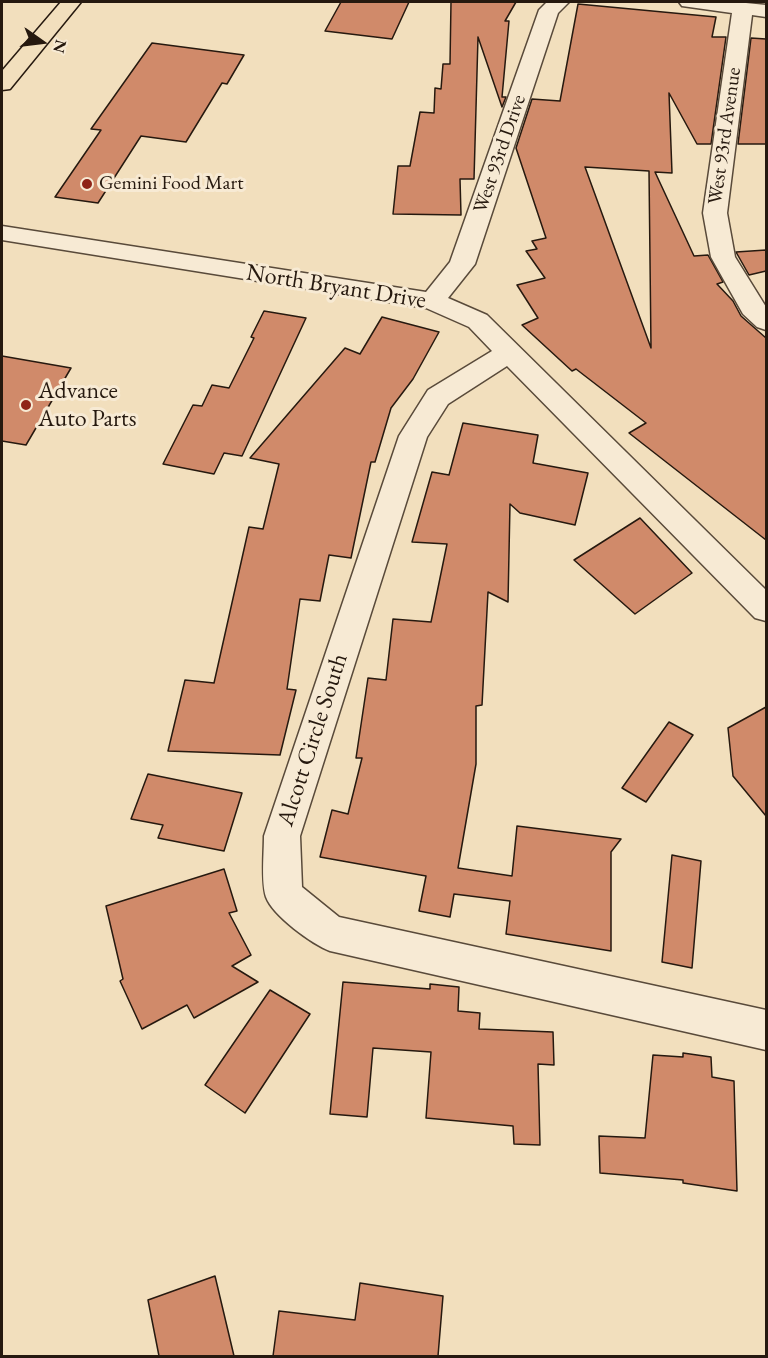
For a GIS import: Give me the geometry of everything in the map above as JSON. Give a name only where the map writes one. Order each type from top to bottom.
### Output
[{"type":"main road","points":[[2,84],[71,2]]},
{"type":"street","name":"West 93rd Drive","points":[[432,301],[462,264],[549,10],[559,2]]},
{"type":"street","points":[[689,2],[766,11]]},
{"type":"street","name":"West 93rd Avenue","points":[[742,8],[715,213],[723,257],[752,308],[766,321]]},
{"type":"street","name":"North Bryant Drive","points":[[2,233],[432,301],[478,321],[766,609]]},
{"type":"street","name":"Alcott Circle South","points":[[509,352],[438,397],[413,436],[282,836],[284,895],[330,933],[766,1030]]},
{"type":"building","points":[[341,2],[409,2],[392,39],[325,31]]},
{"type":"building","points":[[451,2],[516,2],[505,21],[509,21],[502,97],[506,97],[502,107],[478,37],[474,179],[460,179],[461,215],[393,214],[398,166],[410,166],[420,112],[434,113],[435,88],[441,89],[443,64],[450,64]]},
{"type":"building","points":[[578,4],[716,17],[712,37],[726,37],[711,144],[697,144],[669,93],[672,173],[655,172],[694,256],[708,255],[723,282],[717,284],[733,301],[741,316],[766,338],[766,540],[629,433],[646,423],[576,369],[572,371],[522,325],[538,318],[517,285],[545,278],[526,251],[537,249],[532,241],[546,238],[516,148],[532,99],[560,101]],"holes":[[[585,167],[649,171],[651,348]]]},
{"type":"building","points":[[751,38],[766,39],[766,144],[738,144]]},
{"type":"building","points":[[152,43],[244,55],[227,84],[222,83],[186,142],[141,136],[98,203],[55,197],[101,130],[91,129]]},
{"type":"building","points":[[766,250],[766,271],[749,275],[736,252]]},
{"type":"building","points":[[264,311],[306,318],[242,456],[224,453],[214,474],[163,464],[193,405],[202,406],[212,385],[229,388],[254,338],[251,337]]},
{"type":"building","points":[[382,317],[439,332],[413,379],[391,408],[375,462],[371,462],[351,558],[329,555],[320,601],[300,599],[287,689],[296,690],[280,755],[168,751],[185,680],[214,683],[249,527],[263,529],[279,464],[250,458],[345,348],[360,354]]},
{"type":"building","name":"Advance Auto Parts","points":[[2,356],[71,368],[26,445],[2,441]]},
{"type":"building","points":[[463,423],[538,435],[533,463],[588,473],[575,525],[520,513],[510,504],[508,602],[488,592],[482,705],[476,706],[476,764],[458,868],[512,876],[517,826],[621,839],[611,852],[611,951],[506,934],[510,901],[454,894],[450,917],[419,911],[426,876],[320,857],[332,810],[348,814],[362,758],[356,758],[368,678],[386,680],[393,619],[431,622],[447,544],[412,542],[432,472],[449,475]]},
{"type":"building","points":[[640,518],[692,573],[635,614],[574,560]]},
{"type":"building","points":[[766,707],[766,816],[733,776],[728,728]]},
{"type":"building","points":[[669,722],[693,735],[646,802],[622,788]]},
{"type":"building","points":[[148,774],[242,793],[224,851],[158,838],[163,825],[131,819]]},
{"type":"building","points":[[672,855],[701,861],[692,968],[662,962]]},
{"type":"building","points":[[224,869],[237,911],[229,913],[251,955],[232,966],[258,982],[194,1018],[187,1005],[142,1029],[120,981],[123,979],[106,906]]},
{"type":"building","points":[[343,982],[430,989],[430,984],[459,987],[458,1011],[480,1013],[479,1029],[553,1032],[554,1065],[538,1064],[540,1145],[514,1144],[513,1126],[426,1118],[431,1052],[373,1048],[367,1117],[330,1114]]},
{"type":"building","points":[[270,990],[310,1014],[245,1113],[205,1085]]},
{"type":"building","points":[[683,1053],[711,1057],[712,1077],[734,1081],[737,1191],[683,1183],[683,1180],[600,1173],[599,1136],[645,1138],[653,1055],[683,1057]]},
{"type":"building","points":[[215,1276],[234,1356],[159,1356],[148,1300]]},
{"type":"building","points":[[360,1283],[443,1296],[438,1356],[273,1356],[279,1311],[355,1320]]},
{"type":"place","name":"Gemini Food Mart","points":[[87,184]]},
{"type":"place","name":"Advance Auto Parts","points":[[26,405]]}]
